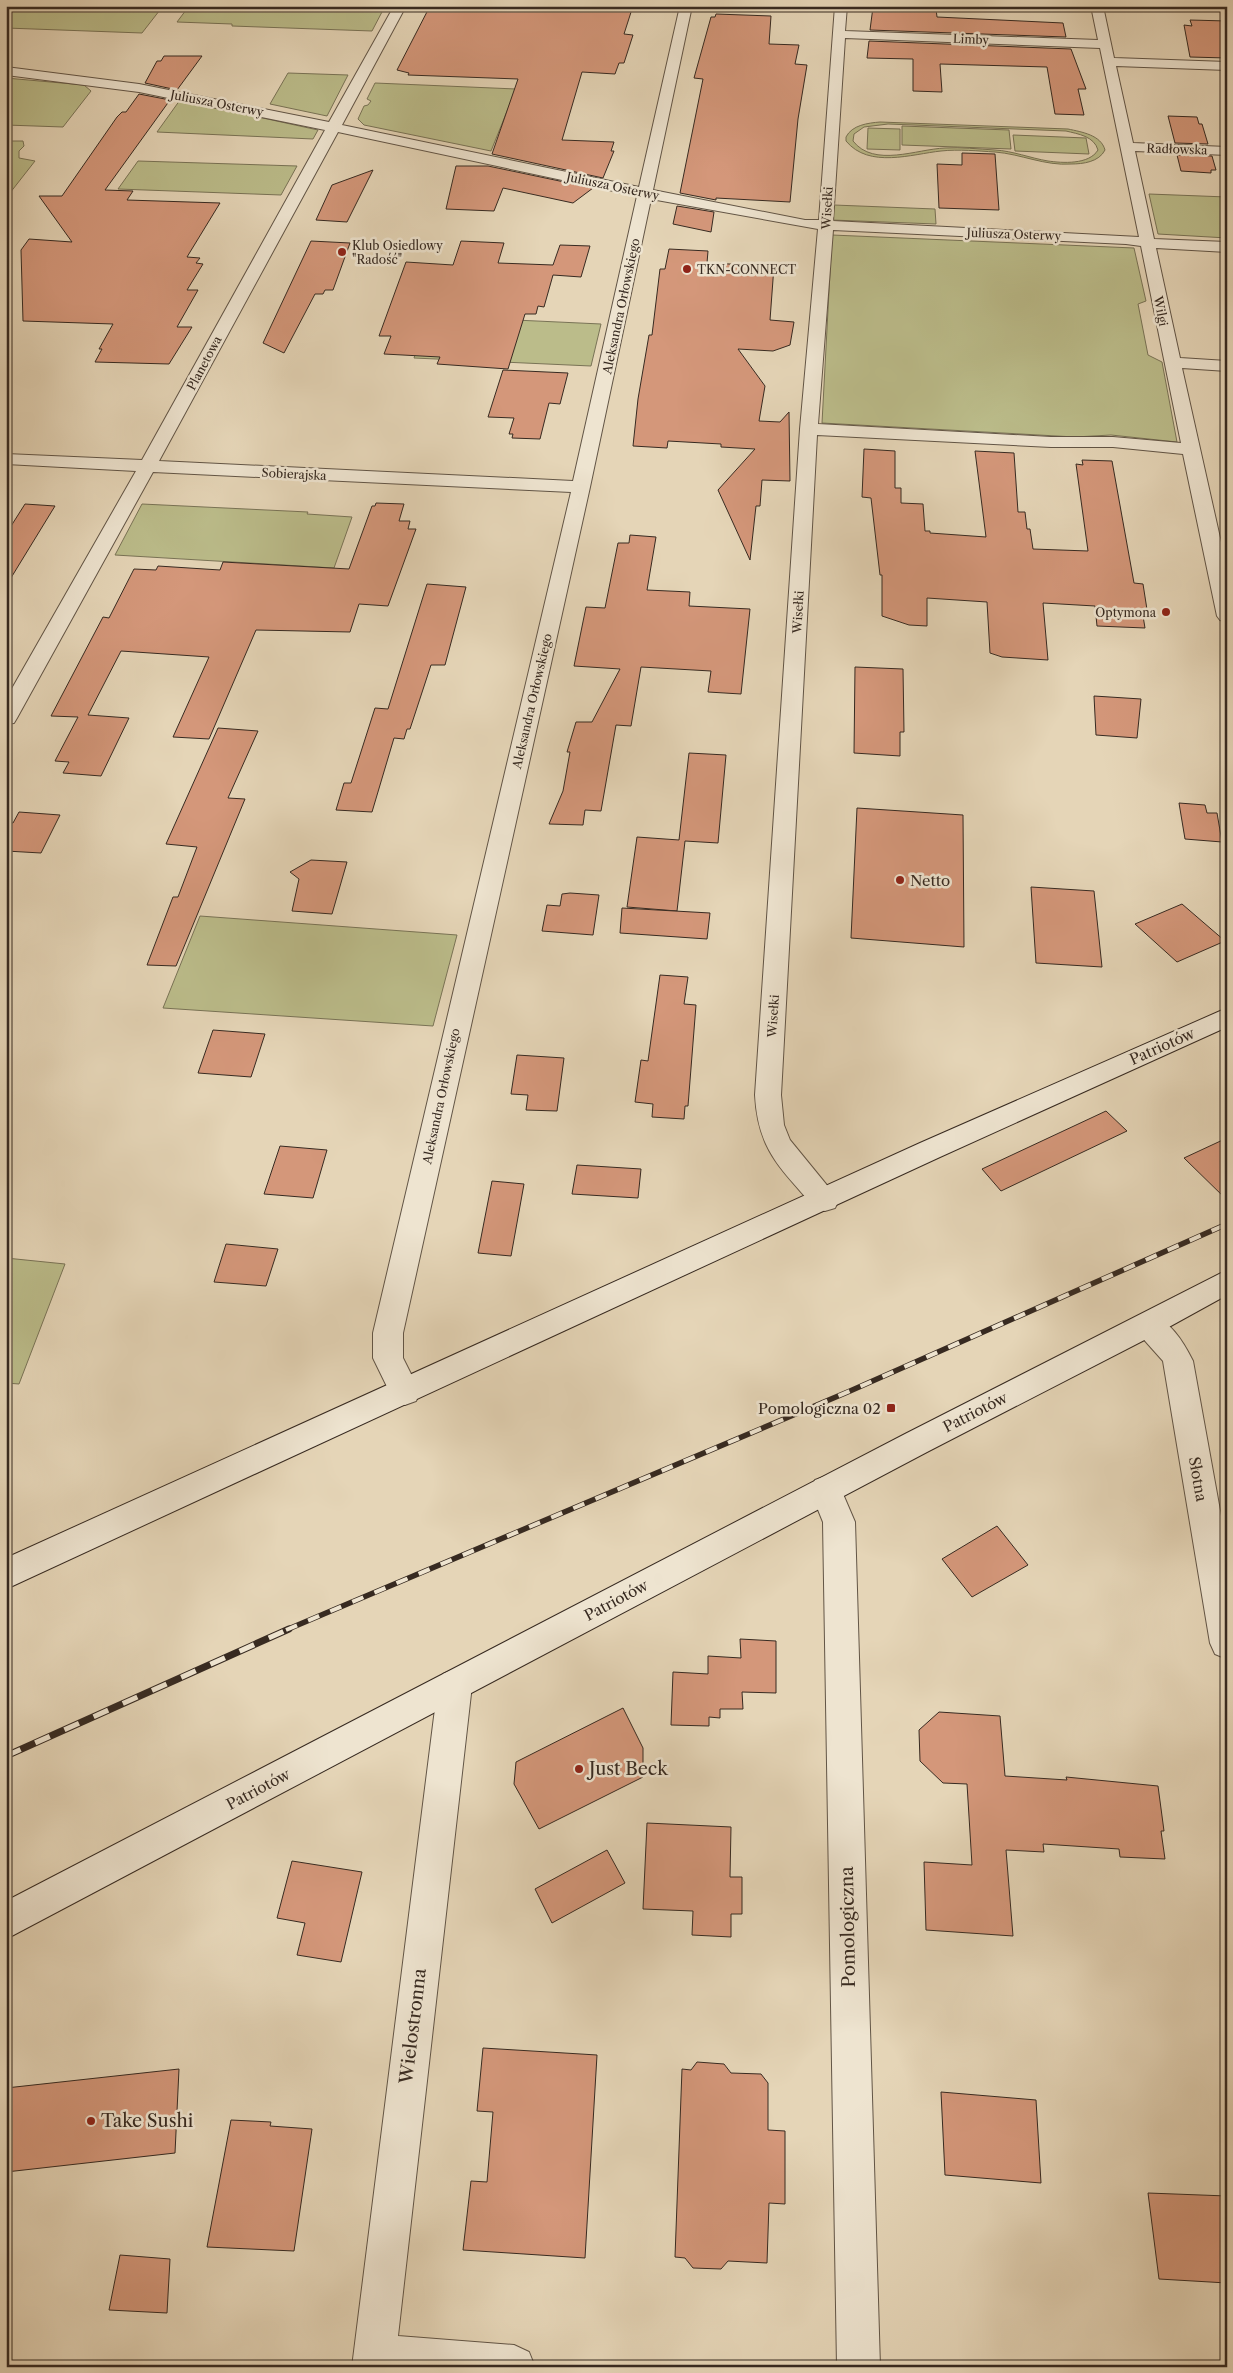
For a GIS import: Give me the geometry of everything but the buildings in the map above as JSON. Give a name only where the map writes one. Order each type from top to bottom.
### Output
[{"type":"street","name":"Planetowa","points":[[6,718],[147,467],[400,6]]},
{"type":"street","name":"Aleksandra Orłowskiego","points":[[405,1392],[388,1358],[388,1333],[581,487],[686,6]]},
{"type":"street","name":"Wisełki","points":[[825,1200],[784,1151],[774,1135],[770,1119],[768,1095],[809,429],[841,6]]},
{"type":"street","name":"Wilgi","points":[[1097,6],[1227,616]]},
{"type":"street","name":"Limby","points":[[838,34],[1104,44]]},
{"type":"street","points":[[1108,62],[1227,66]]},
{"type":"street","name":"Juliusza Osterwy","points":[[6,71],[140,88],[335,126],[778,220],[825,226],[1126,239],[1148,243],[1227,247]]},
{"type":"street","name":"Radłowska","points":[[1127,147],[1227,151]]},
{"type":"street","points":[[1172,362],[1227,366]]},
{"type":"street","points":[[809,429],[1051,442],[1113,442],[1192,448]]},
{"type":"street","name":"Sobierajska","points":[[6,460],[581,487]]},
{"type":"street","points":[[1206,513],[1227,514]]},
{"type":"street","name":"Patriotów","points":[[6,1574],[825,1200],[930,1150],[1227,1017]]},
{"type":"street","name":"Patriotów","points":[[6,1921],[826,1490],[1148,1325],[1227,1281]]},
{"type":"street","name":"Słotna","points":[[1148,1325],[1172,1349],[1178,1361],[1227,1643]]},
{"type":"street","name":"Pomologiczna","points":[[826,1490],[839,1522],[859,2367]]},
{"type":"street","name":"Wielostronna","points":[[374,2361],[454,1686]]},
{"type":"street","points":[[374,2361],[514,2367]]},
{"type":"green space","points":[[6,6],[163,6],[142,33],[6,28]]},
{"type":"green space","points":[[189,6],[383,10],[372,31],[177,22]]},
{"type":"green space","points":[[288,73],[348,75],[327,116],[270,104]]},
{"type":"green space","points":[[6,78],[84,85],[91,91],[63,127],[6,125]]},
{"type":"green space","points":[[375,83],[516,89],[491,151],[364,125],[358,119],[364,106],[368,105],[371,101],[367,99]]},
{"type":"green space","points":[[180,100],[318,130],[313,139],[157,132]]},
{"type":"green space","points":[[880,122],[1068,129],[1085,133],[1095,138],[1100,141],[1105,150],[1099,157],[1090,162],[1061,164],[1042,162],[1005,153],[968,150],[948,150],[904,157],[879,157],[866,155],[855,150],[846,141],[846,137],[856,127]],"holes":[[[888,124],[1066,131],[1089,139],[1096,145],[1098,150],[1094,155],[1082,161],[1060,162],[1041,160],[1002,151],[963,148],[934,149],[896,155],[872,154],[862,149],[853,141],[854,134],[864,127]]]},
{"type":"green space","points":[[902,126],[1009,130],[1011,149],[902,145]]},
{"type":"green space","points":[[868,128],[900,129],[900,150],[867,149]]},
{"type":"green space","points":[[1013,135],[1086,138],[1089,154],[1015,151]]},
{"type":"green space","points":[[6,141],[23,141],[24,146],[19,151],[19,158],[35,161],[6,198]]},
{"type":"green space","points":[[138,161],[297,166],[281,195],[118,189]]},
{"type":"green space","points":[[1149,194],[1227,197],[1227,238],[1158,234]]},
{"type":"green space","points":[[834,205],[935,209],[936,224],[832,220]]},
{"type":"green space","points":[[832,235],[1134,248],[1146,301],[1138,304],[1148,355],[1162,362],[1177,442],[1111,435],[1075,437],[822,423]]},
{"type":"green space","points":[[429,316],[601,324],[591,366],[414,358]]},
{"type":"green space","points":[[142,504],[308,512],[307,514],[352,517],[334,568],[115,555]]},
{"type":"green space","points":[[200,916],[457,935],[433,1026],[163,1008]]},
{"type":"green space","points":[[6,1258],[65,1264],[19,1384],[6,1383]]},
{"type":"railway","points":[[286,1630],[850,1391],[1227,1224]]},
{"type":"railway","points":[[6,1756],[289,1629]]},
{"type":"place","name":"Klub Osiedlowy \"Radość\"","points":[[342,252]]},
{"type":"place","name":"TKN-CONNECT","points":[[687,269]]},
{"type":"place","name":"Optymona","points":[[1166,612]]},
{"type":"place","name":"Netto","points":[[900,880]]},
{"type":"place","name":"Pomologiczna 02","points":[[891,1408]]},
{"type":"place","name":"Just Beck","points":[[579,1769]]},
{"type":"place","name":"Take Sushi","points":[[91,2121]]}]
